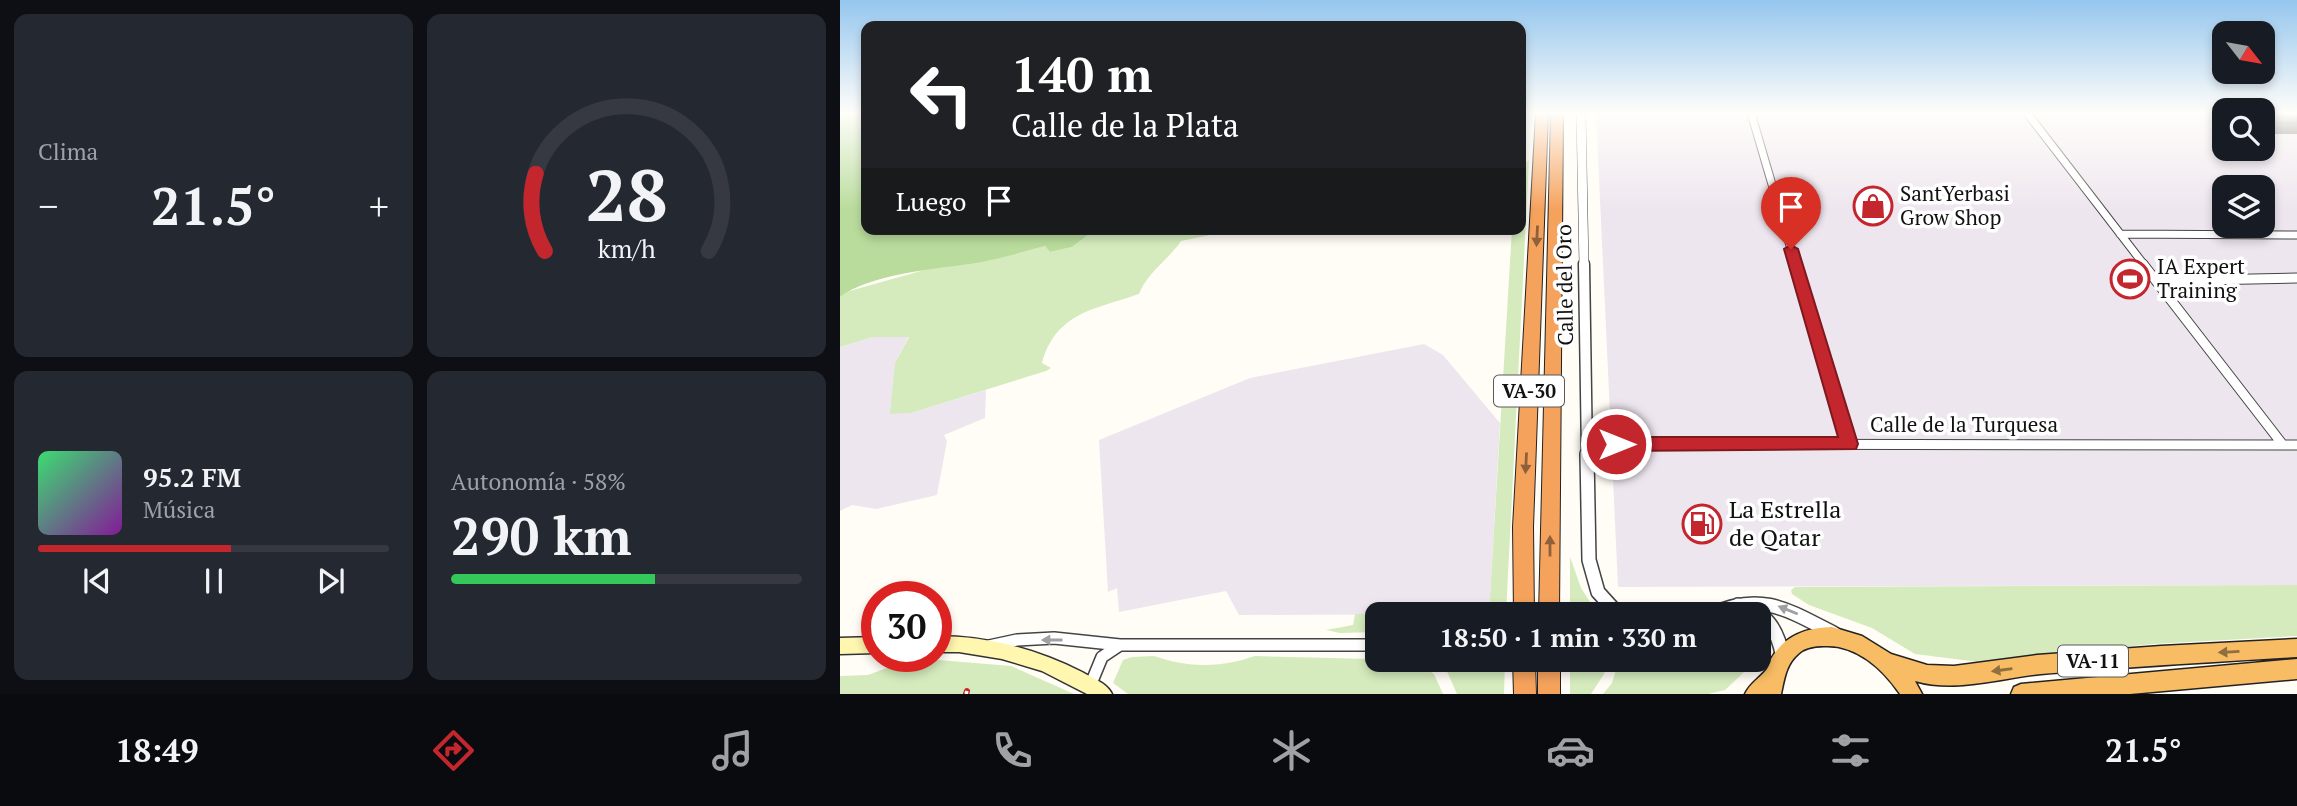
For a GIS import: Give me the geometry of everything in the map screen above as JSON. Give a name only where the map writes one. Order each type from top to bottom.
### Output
[{"type":"highway","name":"VA-30","points":[[1541,145],[1547,168],[1549,602]]},
{"type":"highway","name":"VA-30","points":[[1524,602],[1523,527],[1547,168],[1556,145]]},
{"type":"highway","name":"VA-11","points":[[1755,694],[1793,647],[1811,638],[1841,637],[1861,643],[1891,664],[1927,675],[1954,676],[2037,665],[2161,655],[2297,649]]},
{"type":"highway","name":"VA-11","points":[[1891,664],[1912,694]]},
{"type":"highway","points":[[1771,694],[1779,666]]},
{"type":"highway","name":"VA-11","points":[[2021,694],[2179,677],[2297,669]]},
{"type":"highway","points":[[1524,672],[1525,691]]},
{"type":"main road","points":[[840,646],[861,645]]},
{"type":"main road","points":[[952,645],[1026,656],[1096,690]]},
{"type":"street","name":"Calle del Oro","points":[[1582,145],[1591,574],[1598,592],[1607,602]]},
{"type":"street","points":[[1761,145],[1849,444]]},
{"type":"street","points":[[2051,145],[2283,444]]},
{"type":"street","points":[[2120,234],[2297,235]]},
{"type":"street","points":[[2156,281],[2297,278]]},
{"type":"street","name":"Calle de la Turquesa","points":[[1588,444],[2297,445]]},
{"type":"street","points":[[1771,604],[1790,610],[1841,637]]},
{"type":"street","points":[[1771,624],[1780,639],[1779,666]]},
{"type":"street","points":[[984,648],[999,642],[1017,640],[1098,640],[1120,645],[1365,645]]},
{"type":"street","points":[[1096,690],[1102,657],[1120,645]]},
{"type":"shaded area","points":[[1598,145],[2212,145],[2212,161],[2275,161],[2275,145],[2297,145],[2297,585],[1618,587]]},
{"type":"shaded area","points":[[909,336],[895,363],[911,413],[986,390],[985,418],[944,435],[947,441],[937,495],[876,509],[852,505],[840,511],[840,347],[873,337]]},
{"type":"shaded area","points":[[1424,344],[1443,355],[1500,423],[1490,602],[1365,602],[1365,614],[1239,615],[1226,591],[1119,612],[1117,588],[1108,592],[1099,440],[1250,378]]},
{"type":"green space","points":[[840,145],[861,145],[861,235],[1088,235],[1072,247],[1050,252],[1045,246],[980,262],[884,278],[852,289],[840,297]]},
{"type":"green space","points":[[1529,160],[1526,219],[1526,164]]},
{"type":"green space","points":[[1088,235],[1210,235],[1181,241],[1147,280],[1139,294],[1093,309],[1068,323],[1048,346],[1042,363],[1051,368],[1046,371],[911,413],[890,414],[895,363],[909,337],[873,337],[840,347],[840,297],[846,292],[935,267],[972,264],[1045,246],[1050,252],[1072,247]]},
{"type":"green space","points":[[1512,235],[1525,235],[1507,602],[1490,602]]},
{"type":"green space","points":[[1570,557],[1581,588],[1590,602],[1570,602]]},
{"type":"green space","points":[[2297,585],[2297,636],[2153,644],[1979,662],[1915,654],[1872,628],[1809,605],[1792,594],[1791,590],[1795,587]]},
{"type":"green space","points":[[1355,614],[1365,614],[1365,632],[1340,633],[1326,630],[1353,625]]},
{"type":"green space","points":[[1154,656],[1180,663],[1204,665],[1229,663],[1255,656],[1365,659],[1365,672],[1431,672],[1443,694],[1128,694],[1113,683],[1123,660]]},
{"type":"green space","points":[[952,661],[1011,666],[1074,694],[840,694],[840,676],[876,672],[952,672]]},
{"type":"green space","points":[[1447,672],[1505,672],[1504,694],[1457,694]]},
{"type":"green space","points":[[1570,672],[1605,672],[1591,694],[1570,694]]},
{"type":"green space","points":[[1615,672],[1744,672],[1725,690],[1708,694],[1603,694],[1612,683]]},
{"type":"place","name":"SantYerbasi Grow Shop","points":[[1873,206]]},
{"type":"place","name":"IA Expert Training","points":[[2130,279]]},
{"type":"place","name":"La Estrella de Qatar","points":[[1702,524]]},
{"type":"route","points":[[1616,444],[1849,444],[1791,249]]}]
